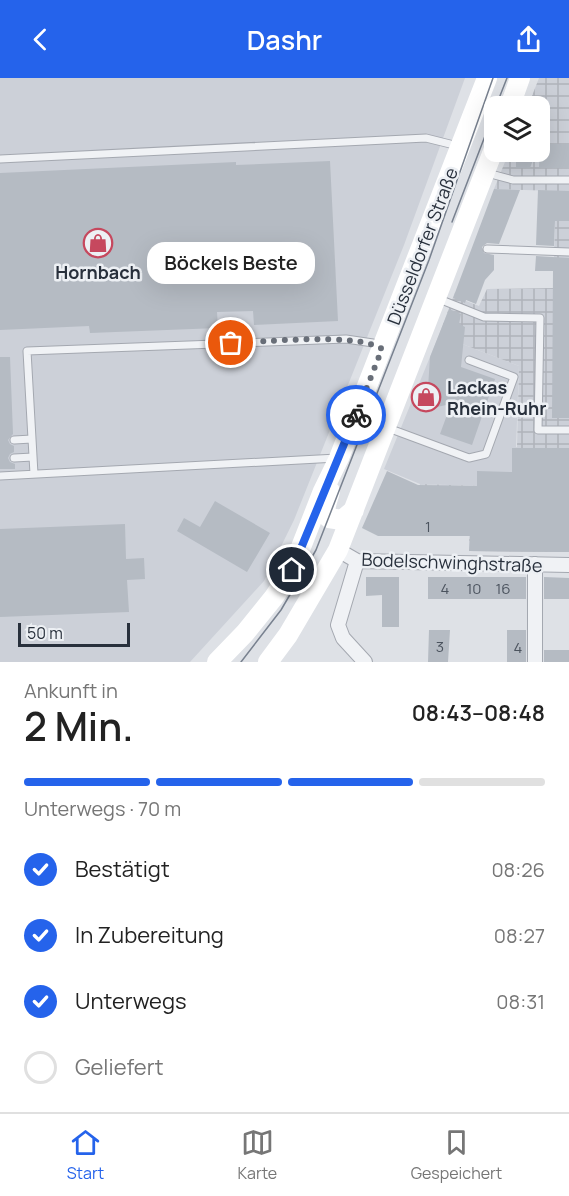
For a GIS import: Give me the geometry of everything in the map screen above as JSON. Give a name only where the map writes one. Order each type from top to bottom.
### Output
[{"type":"main road","name":"Düsseldorfer Straße","points":[[217,662],[245,633],[292,570],[339,458],[488,78]]},
{"type":"main road","points":[[514,96],[520,78]]},
{"type":"main road","name":"Düsseldorfer Straße","points":[[268,662],[288,635],[338,550],[436,298],[463,241],[489,162]]},
{"type":"main road","points":[[331,477],[326,514],[329,518],[342,520],[354,510]]},
{"type":"street","name":"Bodelschwinghstraße","points":[[338,550],[357,561],[569,564]]},
{"type":"street","points":[[357,561],[338,625],[343,638],[365,662]]},
{"type":"street","points":[[535,564],[535,662]]},
{"type":"lane","points":[[0,159],[426,138],[461,147]]},
{"type":"lane","points":[[485,172],[513,180],[569,180]]},
{"type":"lane","points":[[487,249],[569,252]]},
{"type":"lane","points":[[436,298],[484,317],[540,318],[538,430],[569,430]]},
{"type":"lane","points":[[34,474],[27,351],[346,339],[373,343],[382,349]]},
{"type":"lane","points":[[386,427],[469,458],[486,454],[514,377],[470,360]]},
{"type":"lane","points":[[14,440],[32,439]]},
{"type":"lane","points":[[14,458],[33,457]]},
{"type":"lane","points":[[0,476],[339,458]]},
{"type":"shaded area","points":[[0,78],[465,78],[404,245],[294,520],[264,581],[190,662],[0,662]]},
{"type":"shaded area","points":[[539,78],[569,78],[569,552],[469,551],[470,511],[418,511],[420,484],[477,486],[512,472],[512,448],[517,447],[519,366],[439,335],[455,292],[456,297],[479,306],[487,289],[553,288],[556,191],[494,189],[505,162],[550,162],[550,96],[532,96]]},
{"type":"shaded area","points":[[439,335],[519,366],[516,448],[512,448],[512,472],[477,486],[420,484],[384,469]]},
{"type":"building","points":[[550,144],[569,144],[569,168],[539,168],[539,162],[550,162]]},
{"type":"building","points":[[330,161],[338,321],[254,325],[253,311],[217,312],[218,328],[90,333],[89,326],[0,330],[0,173],[236,162],[236,165]]},
{"type":"building","points":[[516,162],[532,162],[530,168],[516,168]]},
{"type":"building","points":[[494,189],[520,190],[499,244],[487,243],[482,247],[484,253],[494,255],[494,270],[485,280],[476,304],[466,300],[465,303],[453,298]]},
{"type":"building","points":[[538,190],[569,191],[569,221],[555,221],[554,246],[536,245]]},
{"type":"building","points":[[536,256],[569,258],[569,418],[552,418],[553,271],[535,271]]},
{"type":"building","points":[[449,309],[461,314],[459,324],[465,327],[461,367],[495,379],[472,445],[440,434],[451,404],[427,409],[418,403],[419,392],[428,388],[430,357]]},
{"type":"building","points":[[0,357],[10,357],[13,434],[8,440],[14,446],[14,452],[8,458],[15,464],[15,469],[0,469]]},
{"type":"building","points":[[512,448],[569,448],[569,552],[469,551],[470,536],[378,536],[362,528],[387,471],[418,485],[477,486],[477,471],[512,472]]},
{"type":"building","points":[[215,501],[270,533],[247,572],[177,531],[184,518],[200,527]]},
{"type":"building","points":[[125,524],[126,559],[144,558],[145,579],[127,580],[129,612],[0,617],[0,529]]},
{"type":"building","points":[[366,577],[399,577],[399,627],[382,627],[382,595],[366,596]]},
{"type":"building","points":[[428,577],[526,577],[526,599],[428,599]]},
{"type":"building","points":[[544,577],[569,578],[569,599],[544,599]]},
{"type":"building","points":[[429,630],[450,630],[448,662],[428,662]]},
{"type":"building","points":[[507,630],[526,630],[526,662],[507,662]]},
{"type":"building","points":[[544,650],[569,650],[569,662],[544,662]]},
{"type":"tram line","points":[[241,662],[281,610],[316,550],[429,260],[493,78]]},
{"type":"tram line","points":[[500,96],[507,78]]},
{"type":"tram line","points":[[452,222],[484,139]]},
{"type":"way so far","points":[[231,343],[346,339],[373,343],[382,349],[356,415]]},
{"type":"place","name":"Hornbach","points":[[98,243]]},
{"type":"place","name":"Böckels Beste","points":[[231,343]]},
{"type":"place","name":"Lackas Rhein-Ruhr","points":[[426,397]]},
{"type":"route","points":[[292,570],[356,415]]}]
